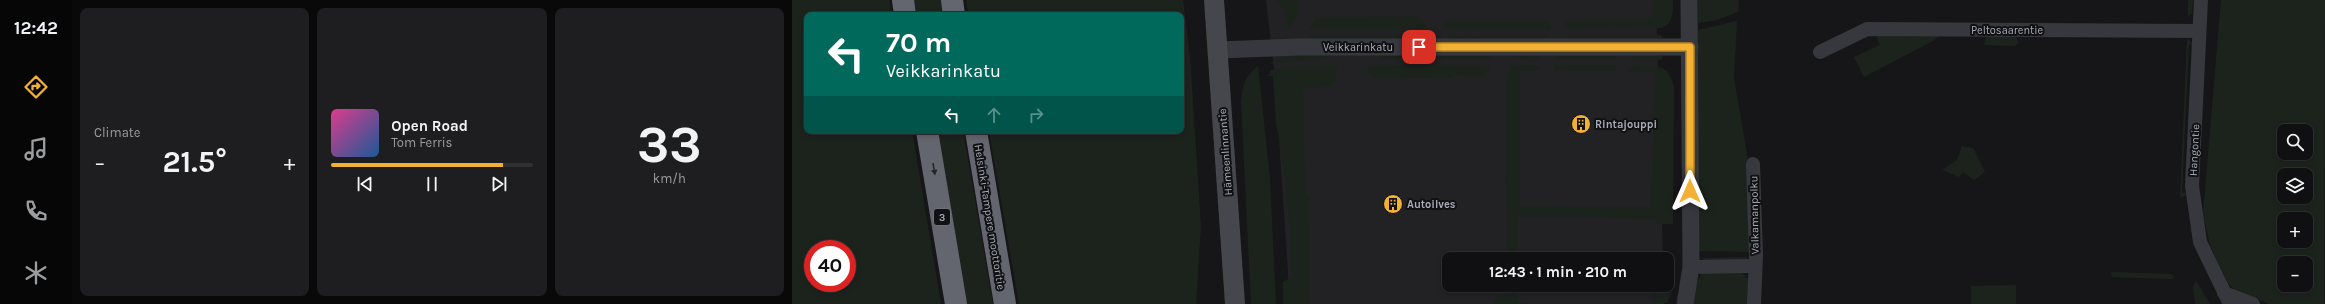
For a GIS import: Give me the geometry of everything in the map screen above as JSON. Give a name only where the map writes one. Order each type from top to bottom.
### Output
[{"type":"highway","points":[[903,0],[905,12]]},
{"type":"highway","points":[[952,0],[954,12]]},
{"type":"highway","name":"3","points":[[928,134],[956,304]]},
{"type":"highway","name":"Helsinki-Tampere moottoritie","points":[[977,134],[1005,304]]},
{"type":"main road","name":"Hämeenlinnantie","points":[[1214,0],[1235,304]]},
{"type":"street","points":[[1685,304],[1691,267],[1690,0]]},
{"type":"street","name":"Hangontie","points":[[2201,0],[2192,186],[2200,242],[2227,299],[2253,304]]},
{"type":"street","name":"Peltosaarentie","points":[[1820,52],[1867,29],[2199,31]]},
{"type":"street","name":"Veikkarinkatu","points":[[1218,50],[1298,47],[1690,47]]},
{"type":"street","name":"Valkamanpolku","points":[[1753,164],[1756,255],[1754,266],[1754,304]]},
{"type":"street","name":"Valkamanpolku","points":[[1691,267],[1754,266]]},
{"type":"shaded area","points":[[792,0],[889,0],[891,12],[804,12],[804,134],[913,134],[941,304],[792,304]]},
{"type":"shaded area","points":[[914,0],[941,0],[943,12],[916,12]]},
{"type":"shaded area","points":[[966,0],[1183,0],[1190,56],[1201,226],[1196,304],[1019,304],[990,134],[1184,134],[1184,12],[968,12]]},
{"type":"shaded area","points":[[1266,0],[1656,0],[1663,252],[1442,252],[1442,292],[1664,292],[1664,304],[1290,304],[1275,78]]},
{"type":"shaded area","points":[[1274,0],[1298,0],[1298,14],[1290,29],[1288,29],[1283,9]]},
{"type":"shaded area","points":[[1654,0],[1673,0],[1673,12],[1671,19],[1666,26],[1662,28],[1566,29],[1564,24],[1567,21],[1573,20],[1645,20],[1652,17]]},
{"type":"shaded area","points":[[1698,0],[1739,0],[1738,12],[1717,20],[1698,23]]},
{"type":"shaded area","points":[[2188,0],[2193,0],[2192,13],[2188,17]]},
{"type":"shaded area","points":[[2221,0],[2325,0],[2324,304],[2269,304],[2235,290],[2229,285],[2210,245],[2203,214]]},
{"type":"shaded area","points":[[1417,16],[1423,19],[1427,29],[1309,29],[1316,18]]},
{"type":"shaded area","points":[[1546,20],[1551,24],[1551,29],[1443,29],[1445,21]]},
{"type":"shaded area","points":[[1737,21],[1734,78],[1747,154],[1751,250],[1748,252],[1698,251],[1698,30]]},
{"type":"shaded area","points":[[1309,35],[1424,35],[1417,39],[1312,39]]},
{"type":"shaded area","points":[[1446,35],[1550,35],[1547,38],[1450,39]]},
{"type":"shaded area","points":[[1566,35],[1661,35],[1663,38],[1568,38]]},
{"type":"shaded area","points":[[1939,36],[1933,41],[1864,77],[1854,57],[1880,45],[1876,37]]},
{"type":"shaded area","points":[[2016,36],[2018,43],[2015,46],[1984,45],[1986,37]]},
{"type":"shaded area","points":[[2187,38],[2193,44],[2189,45],[2182,192],[2187,193],[2187,195],[2180,198]]},
{"type":"shaded area","points":[[1295,56],[1323,56],[1330,58],[1268,64],[1282,58]]},
{"type":"shaded area","points":[[1380,56],[1491,56],[1493,59],[1379,59]]},
{"type":"shaded area","points":[[1516,56],[1541,56],[1540,60],[1512,58]]},
{"type":"shaded area","points":[[1555,56],[1615,56],[1617,59],[1555,59]]},
{"type":"shaded area","points":[[1634,56],[1663,56],[1661,60],[1631,59]]},
{"type":"shaded area","points":[[1368,65],[1491,66],[1483,77],[1465,77],[1465,75],[1454,75],[1454,78],[1374,78],[1368,73]]},
{"type":"shaded area","points":[[1510,65],[1539,65],[1540,68],[1537,71],[1520,71],[1520,206],[1651,207],[1655,71],[1628,72],[1628,66],[1657,66],[1668,72],[1674,87],[1673,224],[1657,224],[1657,219],[1517,217],[1517,252],[1507,252],[1507,184],[1505,184],[1506,85]]},
{"type":"shaded area","points":[[1617,65],[1613,71],[1556,71],[1554,66]]},
{"type":"shaded area","points":[[1258,66],[1270,178],[1276,304],[1251,304],[1241,102],[1245,82],[1253,70]]},
{"type":"shaded area","points":[[1295,66],[1337,66],[1335,82],[1330,86],[1303,88],[1305,195],[1308,196],[1309,298],[1311,304],[1283,304],[1283,282],[1291,277],[1289,220],[1284,167],[1276,123],[1273,76],[1268,76],[1271,70]]},
{"type":"shaded area","points":[[938,134],[964,134],[993,304],[966,304]]},
{"type":"shaded area","points":[[1962,146],[1973,148],[1985,172],[1974,180],[1963,172],[1959,177],[1942,170],[1957,160]]},
{"type":"shaded area","points":[[1702,258],[1748,258],[1746,260],[1705,261]]},
{"type":"shaded area","points":[[1741,272],[1749,280],[1750,304],[1693,304],[1697,282],[1702,273]]},
{"type":"shaded area","points":[[2111,272],[2172,274],[2174,277],[2172,279],[2112,277]]},
{"type":"shaded area","points":[[2196,281],[2210,304],[2195,304],[2193,287]]},
{"type":"shaded area","points":[[2016,285],[2016,304],[1971,304],[1971,286]]},
{"type":"shaded area","points":[[1517,292],[1517,303],[1528,302],[1528,304],[1493,304],[1493,300],[1508,293]]},
{"type":"shaded area","points":[[1672,292],[1667,303],[1653,303],[1652,293]]},
{"type":"place","name":"Rintajouppi","points":[[1581,124]]},
{"type":"place","name":"Autoilves","points":[[1393,204]]},
{"type":"route","points":[[1419,47],[1690,47],[1690,191]]}]
